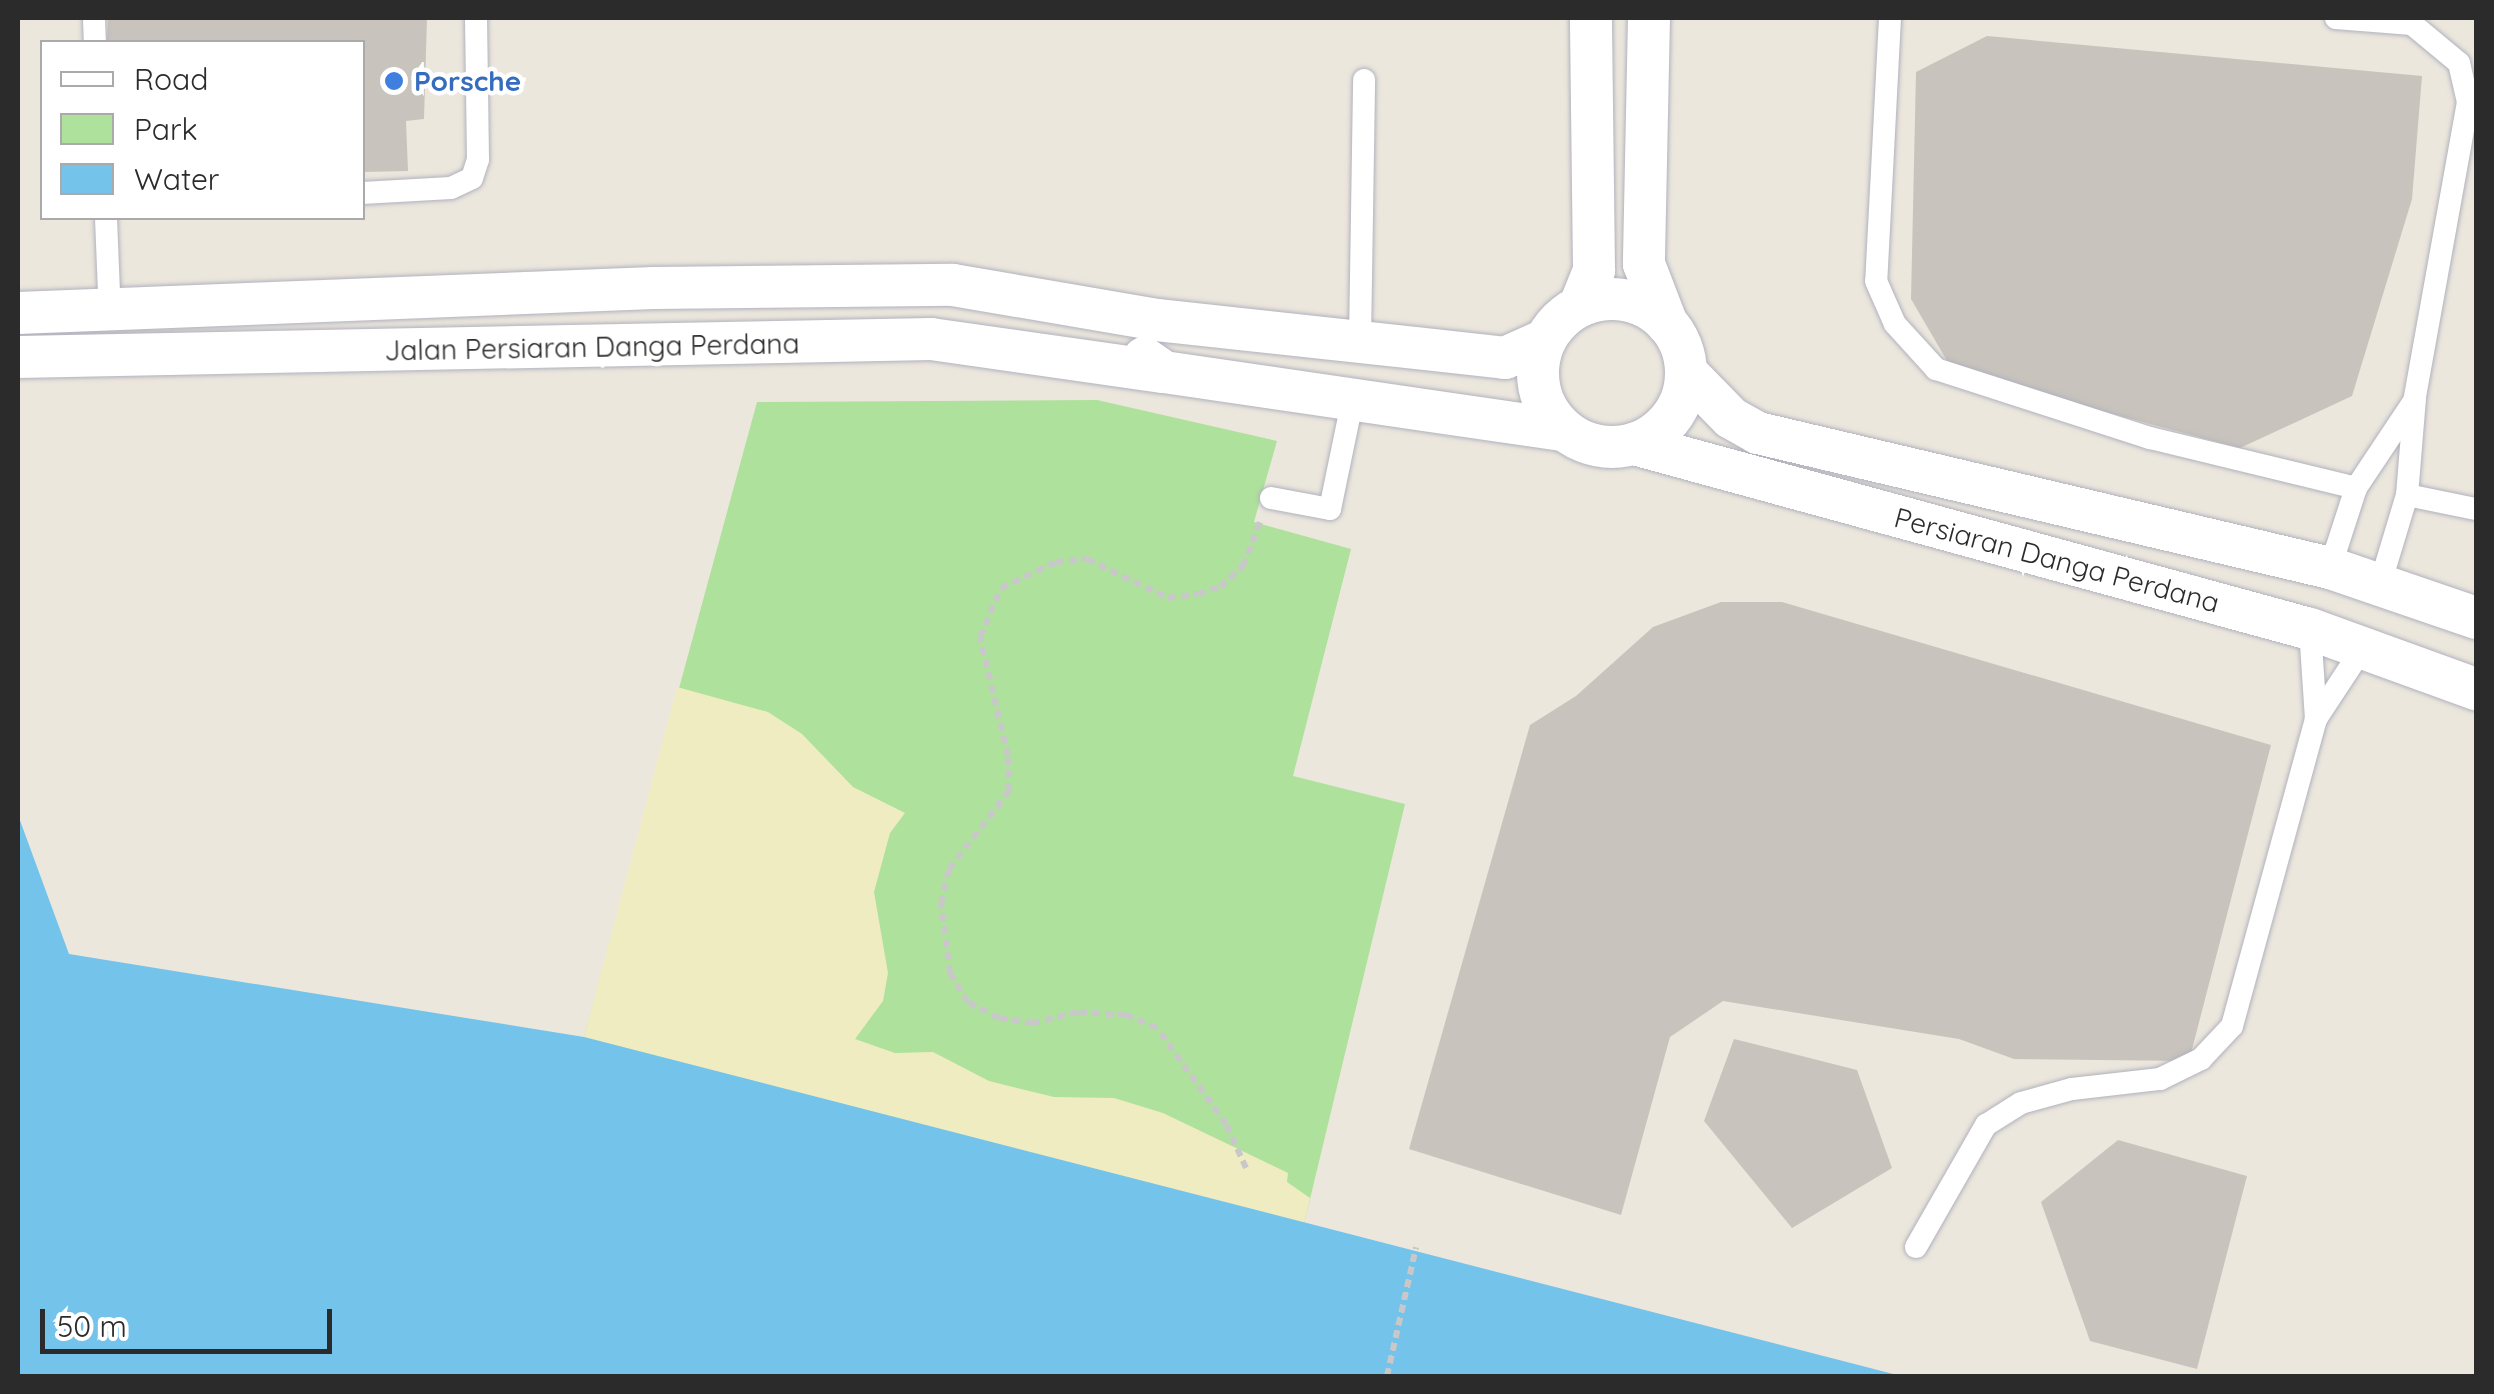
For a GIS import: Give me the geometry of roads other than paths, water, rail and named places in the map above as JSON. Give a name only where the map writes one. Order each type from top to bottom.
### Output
[{"type":"street","points":[[1591,18],[1594,270],[1580,306],[1546,340],[1539,388],[1564,430],[1609,448],[1634,444],[1672,417],[1686,372],[1644,264],[1649,18]]},
{"type":"street","name":"Jalan Persiaran Danga Perdana","points":[[18,312],[654,288],[953,285],[1158,320],[1505,358],[1546,340]]},
{"type":"street","points":[[1580,306],[1624,300],[1667,324]]},
{"type":"street","points":[[1158,320],[1144,329],[1142,354],[1164,372]]},
{"type":"street","name":"Jalan Persiaran Danga Perdana","points":[[18,356],[113,359],[931,339],[1564,430]]},
{"type":"street","name":"Persiaran Danga Perdana","points":[[1686,372],[1730,418],[1758,433],[2330,568],[2379,588],[2476,618]]},
{"type":"street","name":"Persiaran Danga Perdana","points":[[1634,444],[2310,629],[2360,652],[2476,689]]},
{"type":"street","points":[[2310,629],[2330,568]]},
{"type":"street","points":[[2360,652],[2379,588]]},
{"type":"lane","points":[[365,192],[452,188],[472,178],[478,159],[476,18]]},
{"type":"lane","points":[[1890,18],[1876,282],[1895,324],[1936,369],[2150,438],[2356,488]]},
{"type":"lane","points":[[2336,18],[2412,24],[2459,62],[2468,102],[2416,398],[2407,495],[2379,588]]},
{"type":"lane","points":[[1360,341],[1364,80]]},
{"type":"lane","points":[[106,220],[113,359]]},
{"type":"lane","points":[[1271,498],[1330,508],[1353,398]]},
{"type":"lane","points":[[2330,568],[2356,488],[2416,398]]},
{"type":"lane","points":[[2407,495],[2476,509]]},
{"type":"lane","points":[[2310,629],[2316,719]]},
{"type":"lane","points":[[1916,1247],[1986,1125],[2020,1102],[2072,1089],[2160,1080],[2201,1059],[2232,1026],[2316,719],[2360,652]]},
{"type":"water","points":[[18,815],[69,954],[584,1037],[1901,1376],[18,1376]]},
{"type":"place","name":"Porsche","points":[[394,81]]}]
